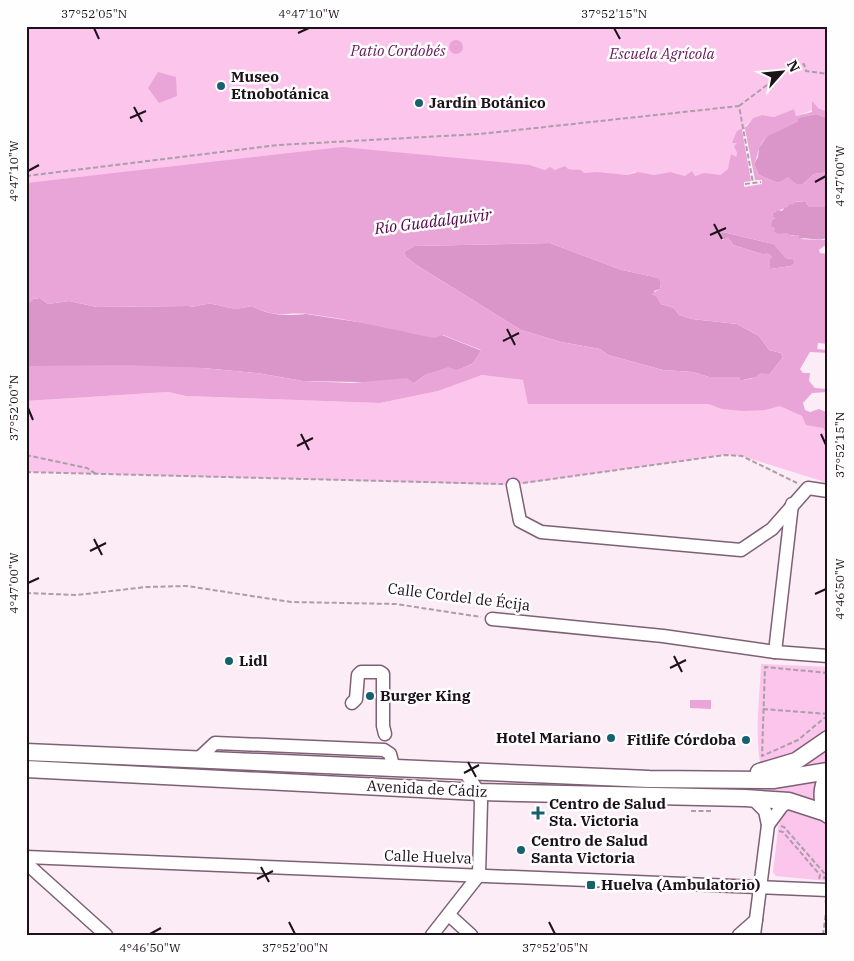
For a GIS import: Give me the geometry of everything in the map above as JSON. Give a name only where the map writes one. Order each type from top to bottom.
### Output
[{"type":"main road","points":[[688,780],[752,773],[783,767],[809,754],[828,739]]},
{"type":"main road","name":"Avenida de Cádiz","points":[[26,752],[688,780],[773,780],[828,771]]},
{"type":"main road","name":"Avenida de Cádiz","points":[[26,769],[478,792],[752,798],[789,801],[827,814]]},
{"type":"main road","points":[[827,814],[822,792],[828,775]]},
{"type":"street","points":[[513,485],[520,521],[541,532],[741,550],[772,528],[808,488],[828,491]]},
{"type":"street","points":[[774,652],[792,504]]},
{"type":"street","name":"Calle Cordel de Écija","points":[[492,619],[663,636],[774,652],[828,656]]},
{"type":"street","points":[[352,702],[356,699],[358,675],[361,672],[380,672],[383,674],[383,726],[385,734]]},
{"type":"street","points":[[198,759],[215,743],[384,750],[390,754],[394,769]]},
{"type":"street","points":[[289,746],[308,764]]},
{"type":"street","points":[[432,935],[479,875],[481,802],[478,792],[464,771]]},
{"type":"street","points":[[752,798],[765,811],[767,827],[754,935]]},
{"type":"street","points":[[767,827],[782,806],[789,801]]},
{"type":"street","name":"Calle Huelva","points":[[26,857],[823,891]]},
{"type":"street","points":[[26,863],[106,935]]},
{"type":"street","points":[[449,915],[471,935]]},
{"type":"street","points":[[739,935],[756,920]]},
{"type":"path","points":[[795,66],[804,64],[806,70],[828,74]]},
{"type":"path","points":[[26,176],[278,145],[480,134],[739,106],[791,67]]},
{"type":"path","points":[[739,106],[753,183]]},
{"type":"path","points":[[745,184],[761,182]]},
{"type":"path","points":[[26,455],[87,468],[96,474]]},
{"type":"path","points":[[26,472],[513,485],[725,455],[742,456],[808,488]]},
{"type":"path","name":"Calle Cordel de Écija","points":[[26,593],[77,595],[146,587],[187,586],[291,602],[396,604],[492,619]]},
{"type":"path","points":[[828,672],[764,668],[762,756],[798,740],[828,715]]},
{"type":"path","points":[[763,709],[828,715]]},
{"type":"path","points":[[767,827],[784,827],[825,874],[822,896],[827,905],[823,935]]},
{"type":"path","points":[[767,827],[783,832],[820,875],[823,891]]},
{"type":"green space","name":"Jardín Botánico","points":[[26,26],[828,26],[828,112],[818,108],[796,116],[794,109],[774,117],[762,115],[753,118],[737,135],[737,145],[734,146],[737,153],[736,157],[734,157],[728,169],[720,175],[685,176],[670,172],[654,175],[634,172],[627,175],[583,173],[573,169],[545,170],[530,165],[139,171],[26,183]]},
{"type":"green space","points":[[482,375],[708,404],[728,409],[763,410],[782,406],[823,428],[825,431],[828,429],[828,483],[742,456],[725,455],[513,485],[26,472],[26,401],[168,392],[186,396],[380,403],[438,391]]},
{"type":"green space","points":[[761,664],[828,667],[828,881],[776,876],[773,872],[779,822],[768,790],[755,789],[763,774],[758,749]]},
{"type":"shaded area","points":[[816,114],[828,118],[828,172],[814,174],[803,184],[796,184],[788,178],[778,183],[759,175],[754,164],[758,157],[759,148],[767,136],[798,121],[797,118]]},
{"type":"shaded area","points":[[805,201],[809,207],[828,207],[828,237],[825,239],[799,239],[799,236],[777,234],[774,232],[774,228],[770,226],[775,218],[772,217],[773,213],[778,210],[782,211],[788,203]]},
{"type":"shaded area","points":[[723,232],[774,244],[786,258],[793,259],[795,263],[791,266],[770,269],[762,254],[733,245],[730,240],[719,238],[718,235]]},
{"type":"shaded area","points":[[550,243],[622,270],[659,278],[661,283],[660,289],[654,291],[661,304],[674,308],[679,315],[692,319],[737,324],[759,336],[769,350],[781,353],[783,357],[770,374],[740,380],[740,377],[709,377],[693,372],[663,370],[608,355],[600,349],[561,342],[521,330],[418,266],[406,257],[404,252],[414,246]]},
{"type":"shaded area","points":[[40,298],[48,304],[69,301],[97,307],[194,306],[209,304],[235,308],[252,306],[265,312],[278,314],[306,314],[442,335],[482,351],[472,364],[458,370],[427,374],[414,383],[303,381],[257,373],[203,368],[26,366],[26,305],[33,299]]},
{"type":"water","points":[[453,40],[459,40],[463,47],[459,54],[453,54],[449,50],[449,44]]},
{"type":"water","points":[[158,72],[176,77],[177,96],[159,103],[148,88]]},
{"type":"water","name":"Río Guadalquivir","points":[[812,101],[818,108],[828,112],[828,118],[816,114],[798,118],[798,121],[768,136],[758,151],[754,164],[759,175],[778,183],[788,177],[796,184],[803,184],[814,174],[828,172],[828,207],[809,207],[805,201],[794,202],[793,205],[789,204],[788,207],[773,213],[772,217],[776,218],[772,220],[770,226],[775,228],[774,232],[777,234],[799,235],[799,239],[824,240],[828,237],[828,247],[824,246],[819,250],[820,253],[828,254],[828,344],[818,343],[817,349],[828,350],[828,353],[810,352],[800,369],[803,373],[810,373],[809,381],[815,388],[828,389],[828,392],[812,393],[803,403],[805,410],[810,412],[819,409],[826,412],[828,429],[825,431],[823,428],[806,425],[802,416],[780,406],[765,410],[744,411],[722,409],[708,404],[528,404],[523,380],[482,375],[438,391],[380,403],[186,396],[168,392],[26,401],[26,366],[128,365],[203,368],[257,373],[303,381],[352,383],[407,378],[414,383],[427,374],[448,367],[458,370],[472,364],[481,350],[443,335],[434,338],[308,314],[274,314],[252,306],[235,308],[209,304],[194,306],[97,307],[69,301],[48,304],[40,298],[33,299],[26,305],[26,183],[342,147],[530,165],[545,170],[550,167],[555,170],[565,166],[568,169],[581,170],[584,173],[597,172],[627,175],[638,172],[654,175],[670,172],[685,176],[692,171],[695,176],[704,173],[720,175],[728,169],[731,154],[736,157],[737,153],[734,146],[737,143],[732,143],[737,131],[747,126],[753,118],[762,115],[774,117],[794,109],[796,116],[812,112]],"holes":[[[723,232],[773,244],[786,258],[793,259],[795,263],[791,266],[770,269],[770,259],[773,257],[768,253],[762,254],[733,245],[728,237],[722,240],[718,235]],[[550,243],[622,270],[658,278],[661,283],[660,289],[651,294],[657,297],[661,304],[674,308],[679,315],[692,319],[737,324],[759,336],[769,350],[781,353],[783,357],[770,374],[760,373],[746,380],[740,380],[740,377],[709,377],[693,372],[663,370],[608,355],[600,349],[561,342],[521,330],[418,266],[406,257],[404,252],[414,246]]]},
{"type":"water","points":[[690,700],[711,700],[711,709],[690,708]]},
{"type":"pier","points":[[745,129],[755,180],[762,180],[762,184],[744,187],[744,182],[751,181],[742,130]]},
{"type":"place","name":"Museo Etnobotánica","points":[[221,86]]},
{"type":"place","name":"Jardín Botánico","points":[[419,103]]},
{"type":"place","name":"Lidl","points":[[229,661]]},
{"type":"place","name":"Burger King","points":[[370,696]]},
{"type":"place","name":"Hotel Mariano","points":[[611,738]]},
{"type":"place","name":"Fitlife Córdoba","points":[[746,740]]},
{"type":"place","name":"Centro de Salud Sta. Victoria","points":[[538,813]]},
{"type":"place","name":"Centro de Salud Santa Victoria","points":[[521,850]]},
{"type":"place","name":"Huelva (Ambulatorio)","points":[[591,885]]},
{"type":"park label","name":"Patio Cordobés","points":[[398,51]]},
{"type":"park label","name":"Escuela Agrícola","points":[[662,54]]}]
